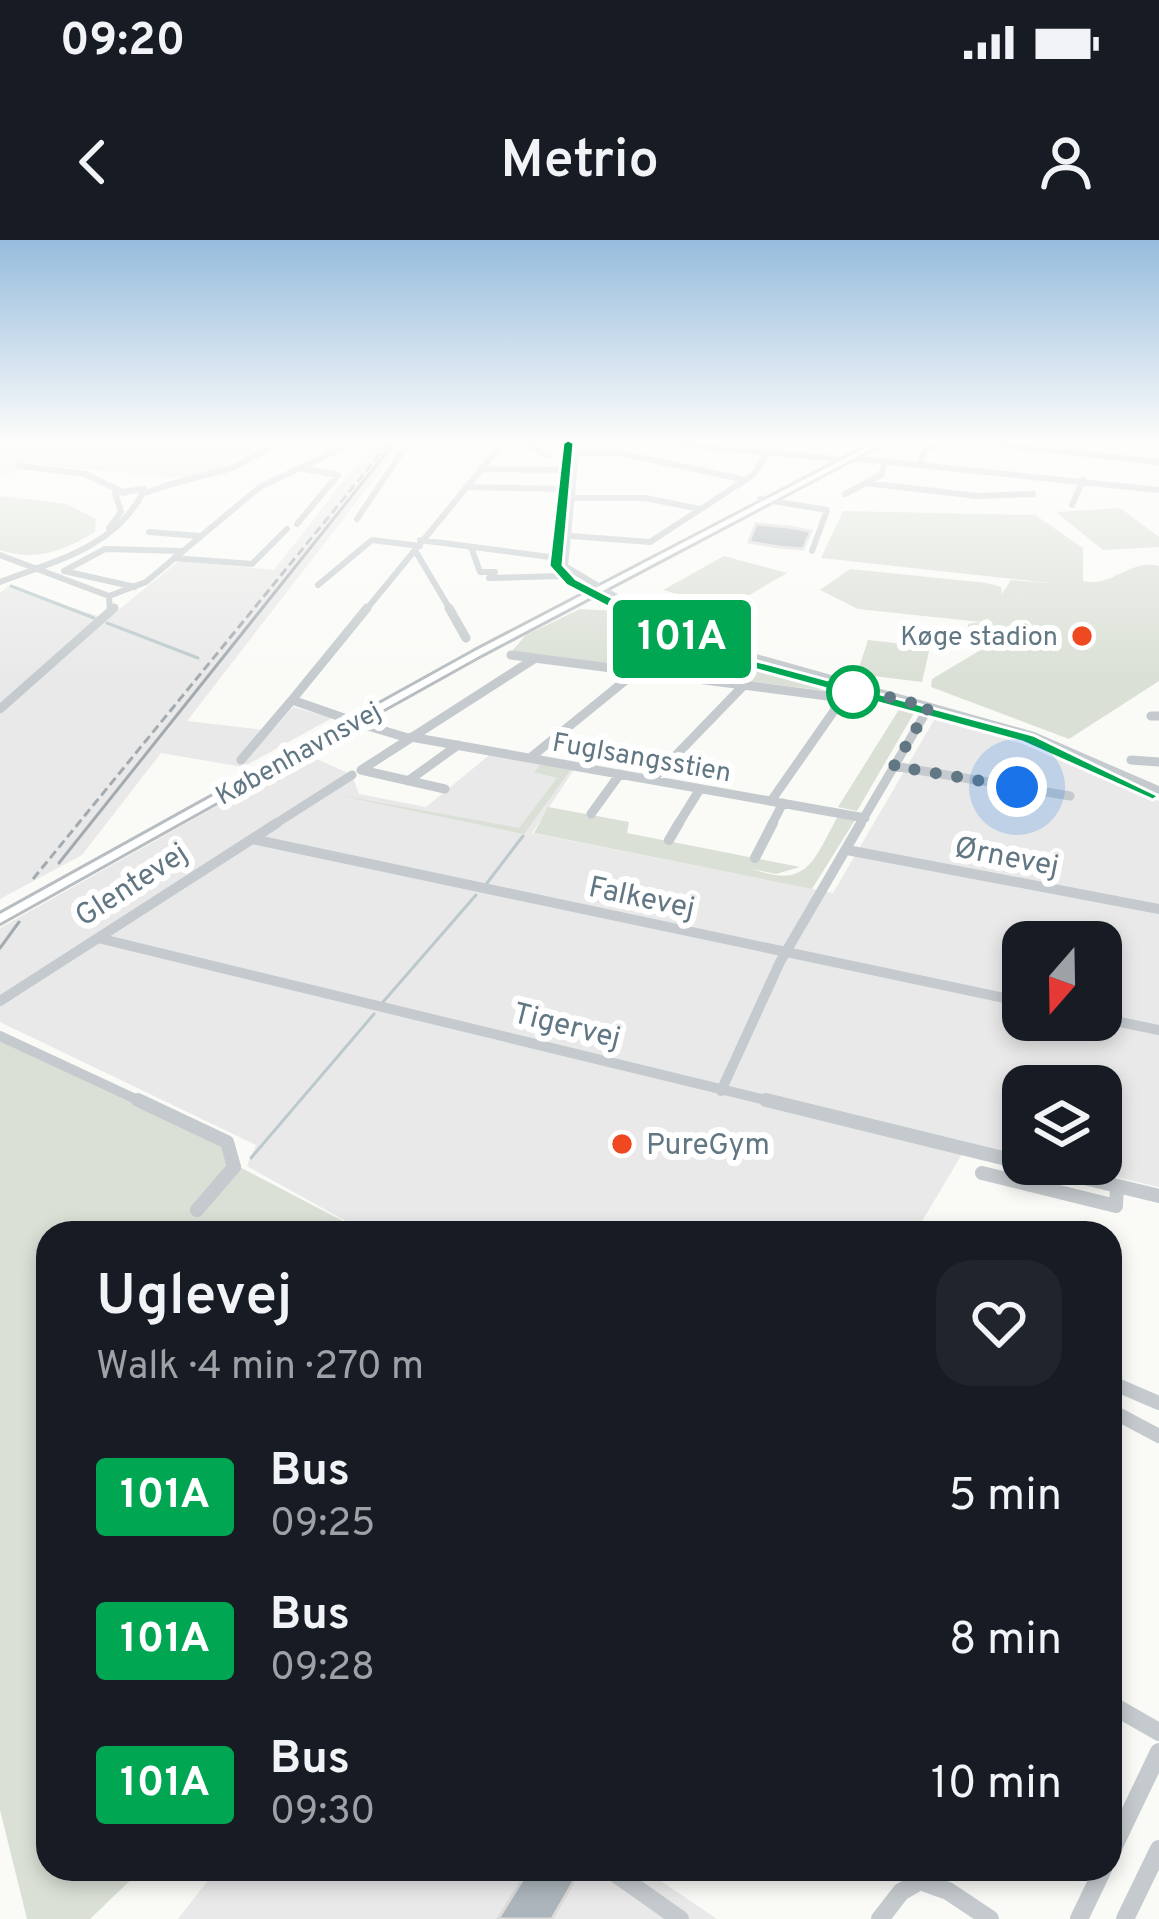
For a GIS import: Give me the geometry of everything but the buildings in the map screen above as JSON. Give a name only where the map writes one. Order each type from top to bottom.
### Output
[{"type":"main road","points":[[590,589],[722,521]]},
{"type":"main road","name":"Københavnsvej","points":[[0,908],[590,589]]},
{"type":"main road","name":"Københavnsvej","points":[[0,919],[590,589]]},
{"type":"street","points":[[33,568],[104,532],[113,521]]},
{"type":"street","points":[[0,579],[113,533],[126,521]]},
{"type":"street","points":[[0,555],[109,596],[136,587],[217,521]]},
{"type":"street","points":[[241,760],[440,521]]},
{"type":"street","points":[[562,576],[564,521]]},
{"type":"street","points":[[563,535],[650,542],[681,521]]},
{"type":"street","points":[[812,550],[823,521]]},
{"type":"street","points":[[136,587],[64,571],[74,561],[113,546],[252,564],[287,529]]},
{"type":"street","points":[[149,532],[199,536]]},
{"type":"street","points":[[318,585],[372,540],[419,550],[471,547],[561,559]]},
{"type":"street","points":[[471,547],[480,572],[531,572]]},
{"type":"street","points":[[419,550],[466,638]]},
{"type":"street","points":[[561,559],[567,571],[590,589]]},
{"type":"street","points":[[489,578],[562,576],[740,661],[927,708],[1070,754],[1159,794]]},
{"type":"street","points":[[0,709],[111,613],[109,596]]},
{"type":"street","points":[[511,655],[843,698],[777,802],[755,858]]},
{"type":"street","name":"Glentevej","points":[[0,1001],[535,658]]},
{"type":"street","points":[[530,758],[638,671]]},
{"type":"street","points":[[652,780],[745,684]]},
{"type":"street","points":[[292,700],[344,718]]},
{"type":"street","points":[[722,1091],[787,952],[927,708]]},
{"type":"street","name":"Fuglsangsstien","points":[[368,729],[865,818]]},
{"type":"street","points":[[408,781],[458,745]]},
{"type":"street","points":[[1131,760],[1159,762]]},
{"type":"street","points":[[894,766],[1070,796]]},
{"type":"street","points":[[357,773],[445,789]]},
{"type":"street","points":[[591,814],[620,774]]},
{"type":"street","points":[[669,840],[700,789]]},
{"type":"street","name":"Falkevej","points":[[252,839],[1002,998]]},
{"type":"street","name":"Ørnevej","points":[[847,850],[1159,909]]},
{"type":"street","name":"Tigervej","points":[[98,938],[1002,1158]]},
{"type":"street","points":[[1122,1022],[1159,1030]]},
{"type":"street","points":[[0,1036],[227,1142],[234,1167],[197,1210]]},
{"type":"street","points":[[982,1173],[1116,1206],[1117,1186]]},
{"type":"street","name":"Tigervej","points":[[1113,1185],[1159,1196]]},
{"type":"street","points":[[1122,1387],[1159,1403]]},
{"type":"street","points":[[1122,1416],[1159,1436]]},
{"type":"street","points":[[1122,1712],[1159,1732]]},
{"type":"street","points":[[1122,1830],[1159,1752]]},
{"type":"street","points":[[1126,1919],[1159,1849]]},
{"type":"street","points":[[626,1881],[680,1919]]},
{"type":"street","points":[[880,1919],[901,1892],[920,1881],[948,1891],[990,1919]]},
{"type":"street","points":[[1079,1919],[1097,1881]]},
{"type":"shaded area","points":[[0,521],[96,521],[95,532],[49,553],[0,550]]},
{"type":"shaded area","points":[[312,521],[341,521],[187,721],[272,731],[293,707],[332,718],[243,767],[161,753],[82,855],[0,899],[0,593],[8,586],[107,619],[179,561],[274,570]]},
{"type":"shaded area","name":"Køge stadion","points":[[838,521],[1044,521],[1083,548],[1083,581],[1102,580],[1140,566],[1159,566],[1159,681],[1069,739],[931,687],[932,679],[999,639],[966,642],[968,624],[981,622],[858,609],[820,590],[850,569],[987,583],[1001,587],[1002,594],[1011,580],[1050,583],[821,558]]},
{"type":"shaded area","points":[[1068,521],[1138,521],[1159,537],[1159,547],[1103,550]]},
{"type":"shaded area","points":[[724,556],[787,573],[727,608],[663,590]]},
{"type":"shaded area","points":[[580,609],[616,611],[722,660],[836,692],[511,652],[526,635]]},
{"type":"shaded area","points":[[868,640],[930,647],[922,682],[857,674]]},
{"type":"shaded area","points":[[900,708],[914,713],[857,811],[838,807]]},
{"type":"shaded area","points":[[937,715],[1032,743],[1159,801],[1159,1187],[1122,1178],[1122,1065],[1002,1065],[1002,1151],[968,1144],[922,1221],[346,1221],[247,1166],[256,1145],[0,1022],[0,928],[308,755],[352,775],[359,794],[426,807],[492,753],[575,768],[532,833],[833,893]]},
{"type":"shaded area","points":[[542,763],[572,768],[524,834],[332,794],[519,828],[557,778],[534,772]]},
{"type":"shaded area","points":[[548,807],[629,822],[627,833],[800,867],[776,874],[753,869],[771,875],[786,876],[798,873],[815,857],[838,816],[855,820],[812,889],[534,833]]},
{"type":"shaded area","points":[[0,1041],[224,1146],[230,1162],[343,1221],[36,1221],[36,1881],[130,1881],[90,1919],[27,1919],[0,1810]]},
{"type":"shaded area","points":[[208,1881],[661,1881],[717,1919],[178,1919]]},
{"type":"waterway","points":[[11,586],[94,618]]},
{"type":"waterway","points":[[107,623],[198,658]]},
{"type":"waterway","points":[[487,883],[523,836]]},
{"type":"waterway","points":[[383,1002],[476,895]]},
{"type":"waterway","points":[[251,1158],[374,1014]]},
{"type":"tram line","points":[[59,863],[332,521]]},
{"type":"tram line","points":[[0,948],[19,922]]},
{"type":"railway","points":[[33,879],[325,521]]},
{"type":"bus line","name":"101A","points":[[559,521],[556,566],[562,576],[693,644],[788,675],[1028,739],[1159,796]]},
{"type":"place","name":"Køge stadion","points":[[1082,636]]},
{"type":"place","name":"PureGym","points":[[622,1144]]},
{"type":"route","points":[[853,692],[852,688],[929,707],[894,766],[1017,787]]}]
